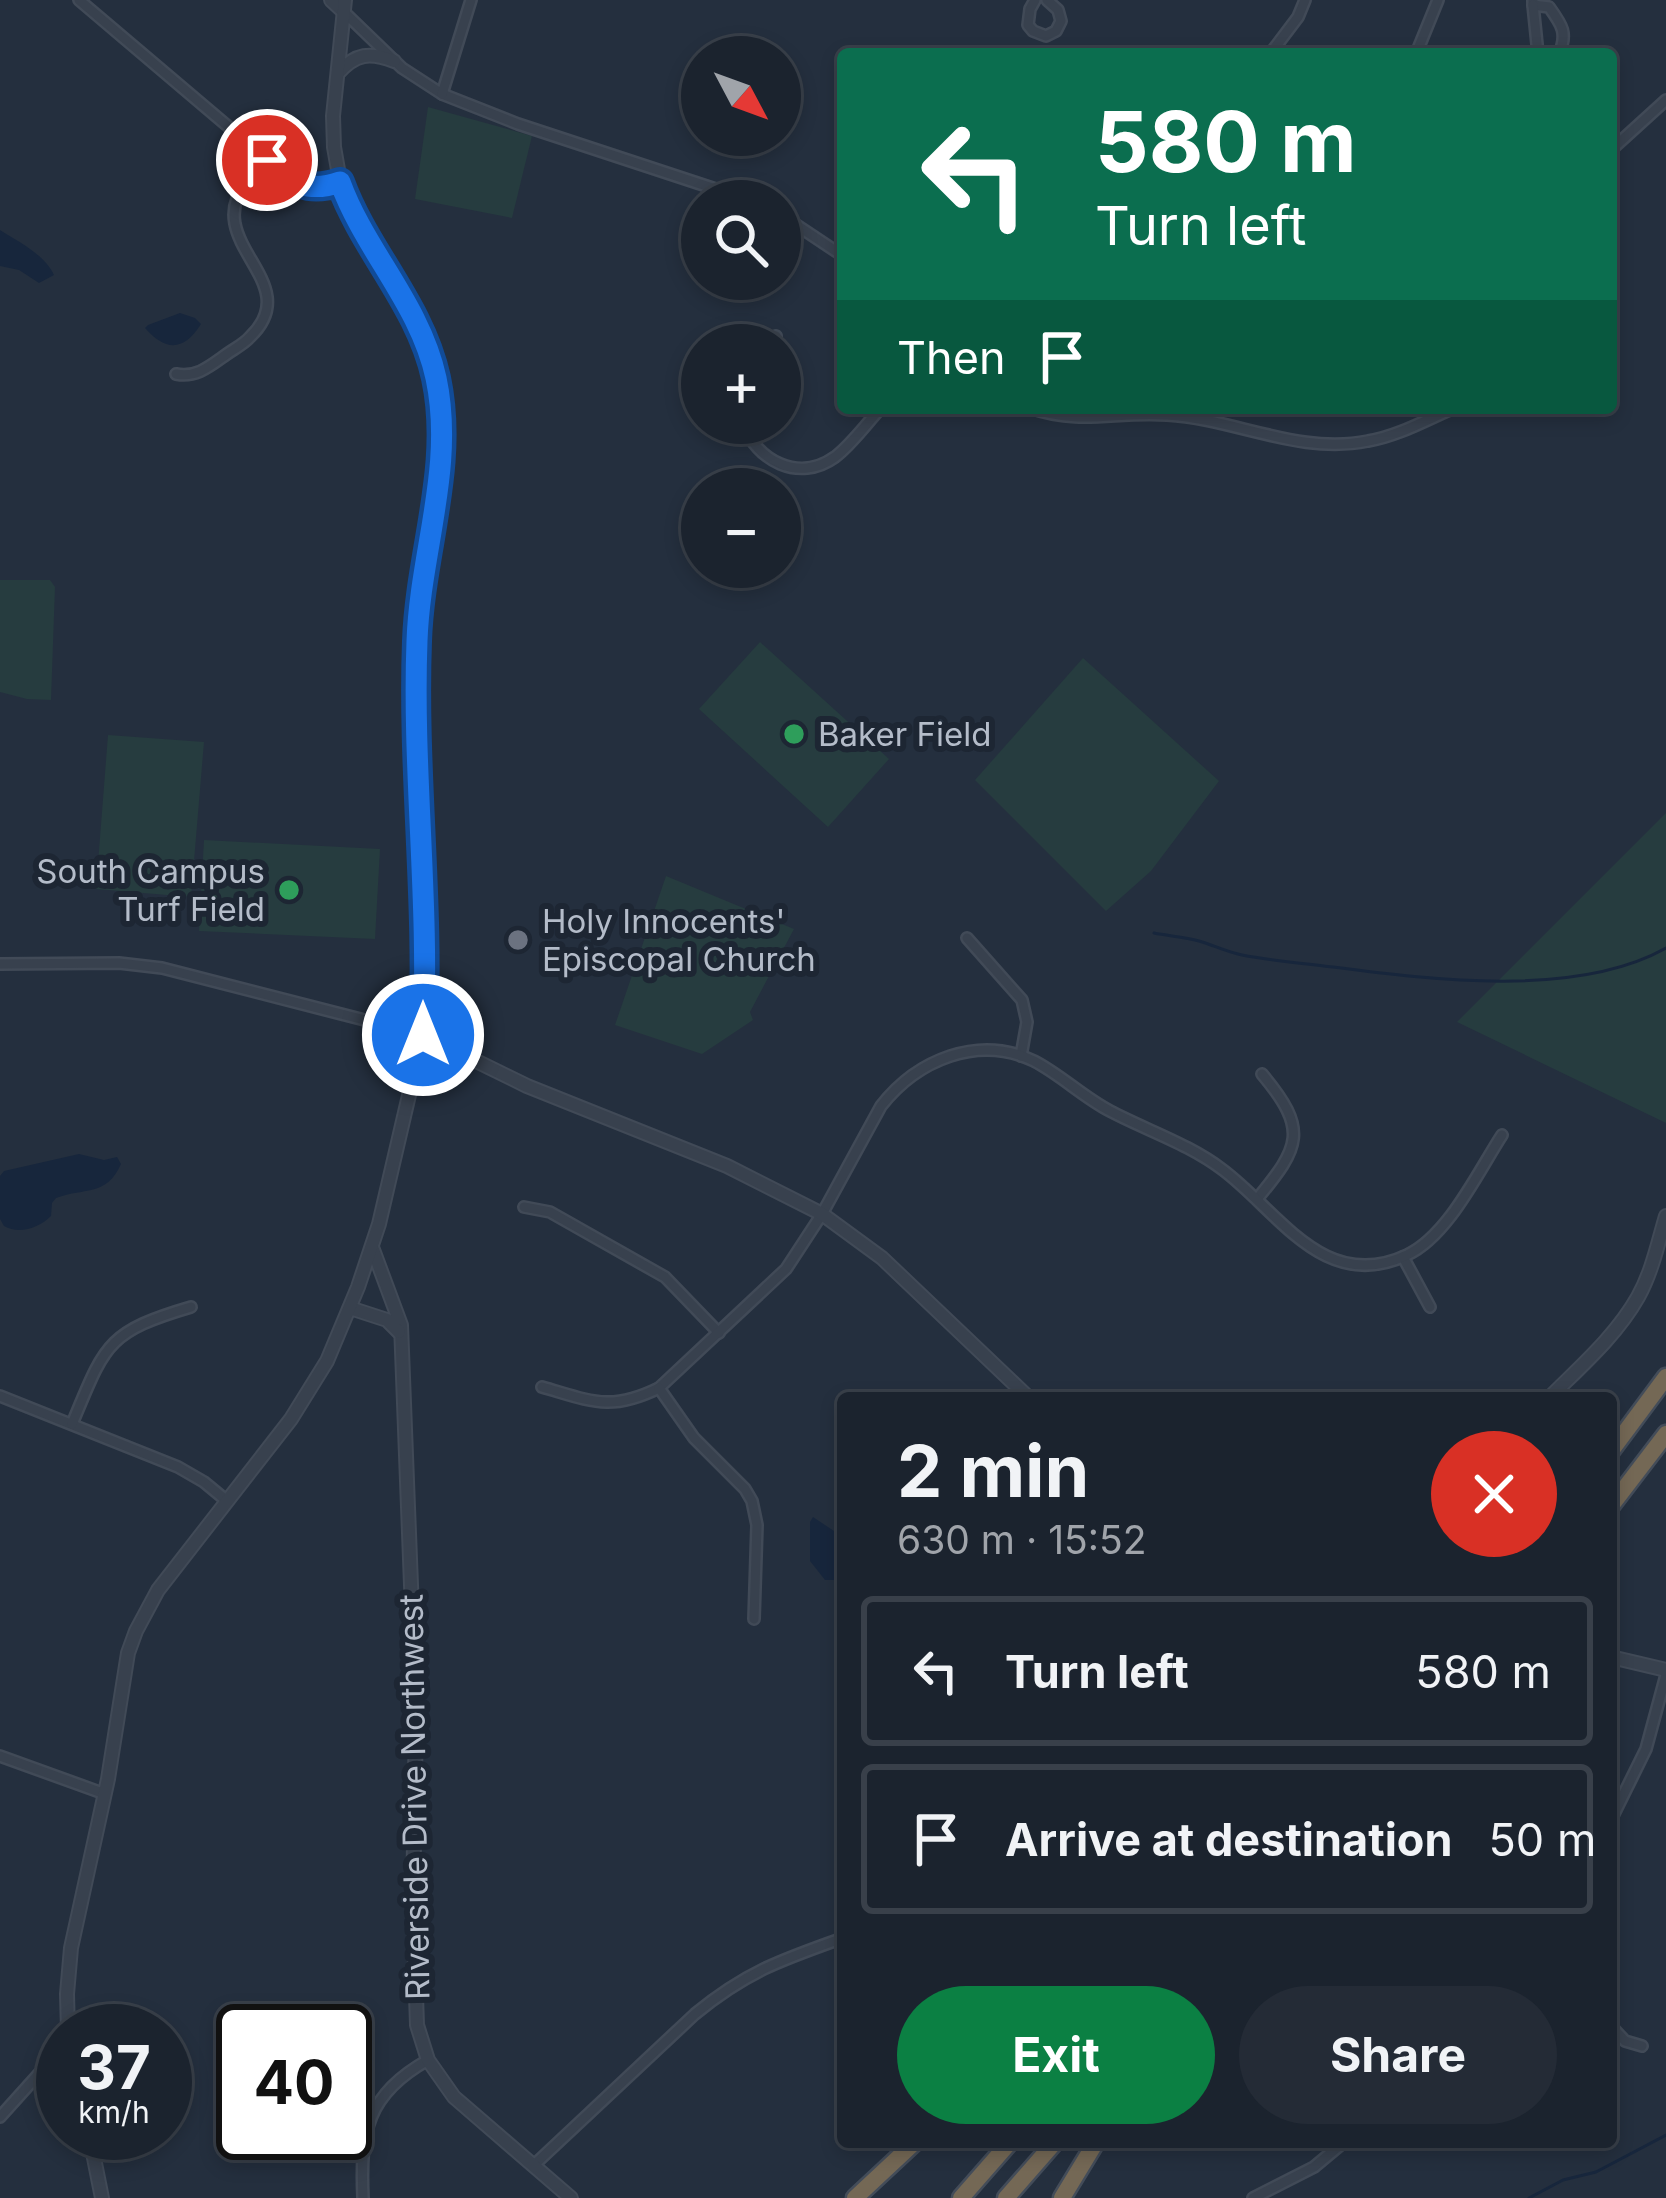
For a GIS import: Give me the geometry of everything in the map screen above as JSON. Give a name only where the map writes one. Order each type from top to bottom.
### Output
[{"type":"highway","points":[[1617,1443],[1666,1377]]},
{"type":"highway","points":[[1617,1498],[1666,1434]]},
{"type":"highway","points":[[855,2198],[909,2148]]},
{"type":"highway","points":[[962,2198],[1005,2148]]},
{"type":"highway","points":[[1006,2198],[1050,2148]]},
{"type":"highway","points":[[1062,2198],[1092,2148]]},
{"type":"street","points":[[79,0],[301,185],[318,188],[340,182]]},
{"type":"street","points":[[331,0],[344,6],[394,61],[442,94],[688,180]]},
{"type":"street","points":[[442,94],[470,0]]},
{"type":"street","points":[[1035,0],[1028,26],[1046,36],[1056,31],[1060,21],[1058,10],[1047,0]]},
{"type":"street","points":[[1274,48],[1306,0]]},
{"type":"street","points":[[1418,48],[1438,0]]},
{"type":"street","points":[[1537,48],[1533,2],[1549,7],[1560,22],[1565,40],[1562,48]]},
{"type":"street","points":[[67,2004],[71,1948],[105,1794],[123,1674],[136,1631],[158,1590],[305,1397],[327,1361],[372,1247],[423,1035],[417,643],[441,481],[442,413],[420,327],[360,227],[340,182],[333,133],[344,6]]},
{"type":"street","points":[[338,74],[366,54],[394,61]]},
{"type":"street","points":[[1617,145],[1666,100]]},
{"type":"street","points":[[176,374],[201,373],[250,337],[264,318],[266,284],[242,248],[234,218],[240,191],[267,160]]},
{"type":"street","points":[[801,228],[837,252]]},
{"type":"street","points":[[753,444],[769,459],[788,467],[809,467],[839,454],[876,414]]},
{"type":"street","points":[[1048,414],[1085,419],[1170,415],[1309,444],[1338,445],[1396,433],[1440,414]]},
{"type":"street","points":[[967,938],[1022,1000],[1027,1022],[1022,1056]]},
{"type":"street","points":[[0,964],[162,968],[423,1035],[527,1086],[727,1166],[821,1214],[882,1258],[1023,1392]]},
{"type":"street","points":[[542,1388],[610,1403],[635,1399],[658,1388],[786,1269],[881,1106],[909,1076],[964,1052],[1022,1056],[1045,1067],[1088,1100],[1204,1156],[1257,1198],[1298,1240],[1328,1257],[1368,1264],[1403,1257],[1442,1227],[1502,1135]]},
{"type":"street","points":[[1257,1198],[1286,1163],[1293,1138],[1286,1106],[1262,1074]]},
{"type":"street","points":[[524,1207],[550,1212],[664,1277],[719,1333]]},
{"type":"street","points":[[1555,1392],[1639,1296],[1666,1216]]},
{"type":"street","name":"Riverside Drive Northwest","points":[[372,1247],[401,1325],[416,1697],[413,1906],[417,2025],[428,2060],[454,2097],[572,2198]]},
{"type":"street","points":[[1403,1257],[1430,1306]]},
{"type":"street","points":[[72,1424],[96,1366],[111,1345],[137,1324],[190,1307]]},
{"type":"street","points":[[350,1308],[387,1320],[400,1333]]},
{"type":"street","points":[[658,1388],[694,1438],[752,1501],[757,1525],[754,1619]]},
{"type":"street","points":[[0,1396],[178,1467],[227,1501]]},
{"type":"street","points":[[1617,1659],[1666,1672],[1646,1747],[1617,1807]]},
{"type":"street","points":[[0,1756],[105,1794]]},
{"type":"street","points":[[534,2165],[723,1991],[771,1964],[837,1940]]},
{"type":"street","points":[[1617,2032],[1625,2041],[1642,2046]]},
{"type":"street","points":[[364,2198],[363,2148],[372,2111],[405,2072],[428,2060]]},
{"type":"street","points":[[0,2117],[36,2077]]},
{"type":"street","points":[[1252,2198],[1314,2167],[1337,2148]]},
{"type":"street","points":[[94,2160],[102,2198]]},
{"type":"green space","points":[[428,107],[532,136],[512,218],[415,199]]},
{"type":"green space","points":[[0,580],[50,580],[55,587],[51,700],[0,692]]},
{"type":"green space","name":"Baker Field","points":[[760,642],[889,759],[828,827],[699,709]]},
{"type":"green space","points":[[1083,658],[1219,781],[1151,871],[1106,911],[975,780]]},
{"type":"green space","points":[[108,735],[204,742],[191,897],[96,889]]},
{"type":"green space","points":[[1666,813],[1666,1123],[1457,1022]]},
{"type":"green space","name":"South Campus Turf Field","points":[[204,840],[380,849],[375,939],[199,931]]},
{"type":"green space","points":[[666,876],[794,929],[750,1012],[753,1020],[702,1054],[615,1025]]},
{"type":"water","points":[[0,230],[38,255],[54,275],[39,283],[19,270],[0,266]]},
{"type":"water","points":[[180,313],[201,324],[181,343],[167,344],[145,328],[148,325]]},
{"type":"water","points":[[79,1154],[104,1160],[117,1157],[121,1164],[102,1186],[56,1198],[51,1216],[41,1224],[22,1230],[4,1226],[0,1176],[4,1171]]},
{"type":"water","points":[[813,1517],[837,1533],[837,1580],[825,1580],[810,1561]]},
{"type":"waterway","points":[[1154,933],[1265,959],[1458,980],[1590,974],[1666,948]]},
{"type":"waterway","points":[[1529,2198],[1563,2180],[1596,2172],[1666,2135]]},
{"type":"place","name":"Baker Field","points":[[794,734]]},
{"type":"place","name":"South Campus Turf Field","points":[[289,890]]},
{"type":"place","name":"Holy Innocents' Episcopal Church","points":[[518,940]]},
{"type":"route","points":[[267,160],[301,185],[318,188],[340,182],[360,227],[420,327],[436,376],[443,454],[417,643],[416,692],[423,1035]]}]
